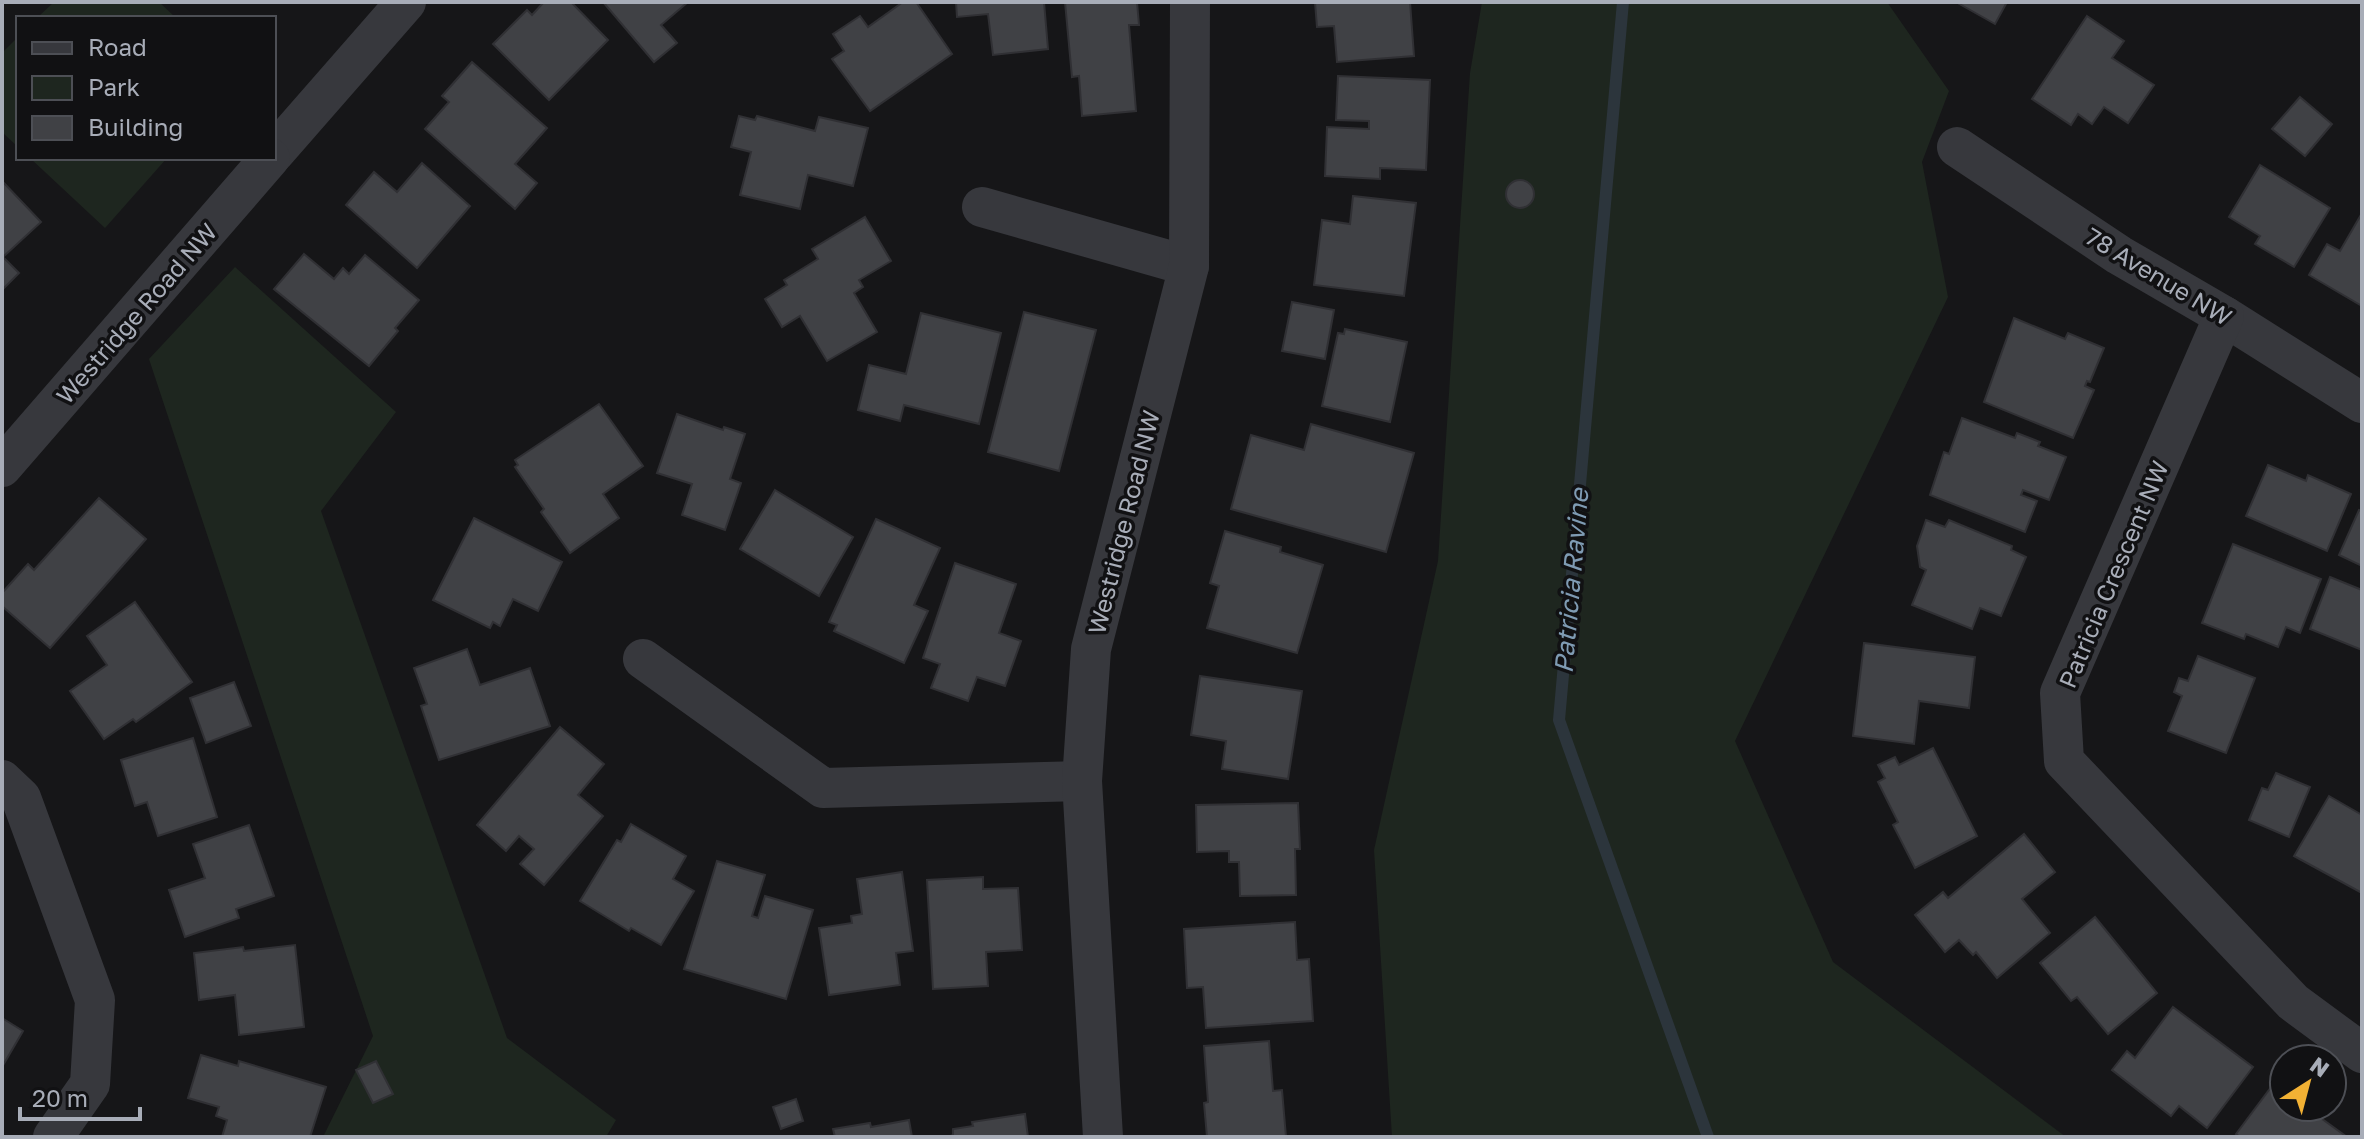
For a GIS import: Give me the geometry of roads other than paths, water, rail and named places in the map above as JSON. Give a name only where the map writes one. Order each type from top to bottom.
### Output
[{"type":"street","points":[[276,151],[406,2]]},
{"type":"street","name":"Westridge Road NW","points":[[1103,1137],[1082,781],[1091,649],[1189,266],[1190,2]]},
{"type":"street","name":"78 Avenue NW","points":[[1957,147],[2119,255],[2224,316],[2362,403]]},
{"type":"street","name":"Westridge Road NW","points":[[2,467],[268,160]]},
{"type":"street","points":[[982,207],[1189,266]]},
{"type":"street","name":"Patricia Crescent NW","points":[[2224,316],[2060,693],[2064,761],[2293,1002],[2362,1053]]},
{"type":"street","points":[[643,659],[823,788],[1082,781]]},
{"type":"street","points":[[2,780],[21,798],[95,1000],[90,1084],[53,1137]]},
{"type":"waterway","name":"Patricia Ravine","points":[[1623,2],[1559,720],[1708,1137]]}]
